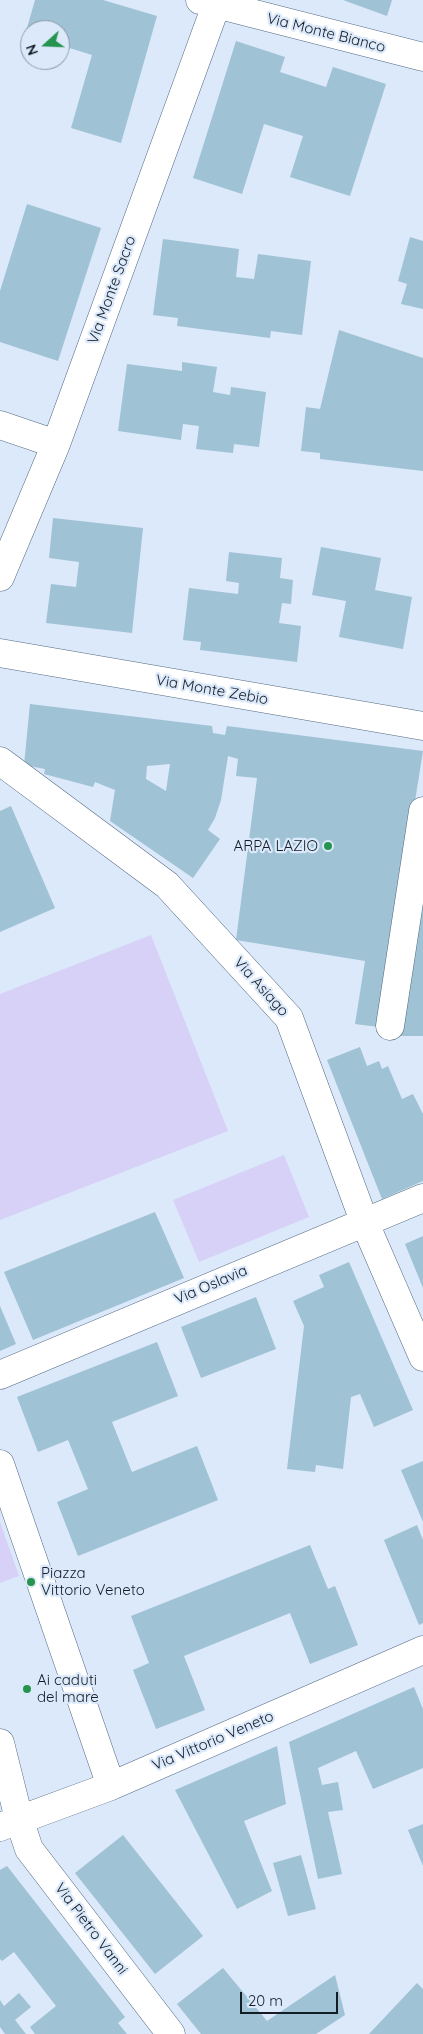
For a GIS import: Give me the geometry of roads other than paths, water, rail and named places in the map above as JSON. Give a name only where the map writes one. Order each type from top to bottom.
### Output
[{"type":"street","name":"Via Monte Bianco","points":[[212,1],[423,57]]},
{"type":"street","name":"Via Monte Sacro","points":[[0,577],[56,444],[212,1]]},
{"type":"street","points":[[0,424],[56,444]]},
{"type":"street","name":"Via Monte Zebio","points":[[0,653],[423,726]]},
{"type":"street","name":"Via Asiago","points":[[0,761],[167,885],[289,1018],[364,1221],[423,1357]]},
{"type":"street","points":[[390,1026],[423,811]]},
{"type":"street","name":"Via Oslavia","points":[[0,1374],[423,1198]]},
{"type":"street","points":[[0,1464],[110,1786]]},
{"type":"street","name":"Via Vittorio Veneto","points":[[10,1823],[110,1786],[423,1651]]},
{"type":"street","points":[[0,1743],[10,1823]]},
{"type":"street","name":"Via Pietro Vanni","points":[[10,1823],[171,2034]]},
{"type":"place","name":"ARPA LAZIO","points":[[328,846]]},
{"type":"place","name":"Piazza Vittorio Veneto","points":[[31,1582]]},
{"type":"place","name":"Ai caduti del mare","points":[[27,1689]]}]
